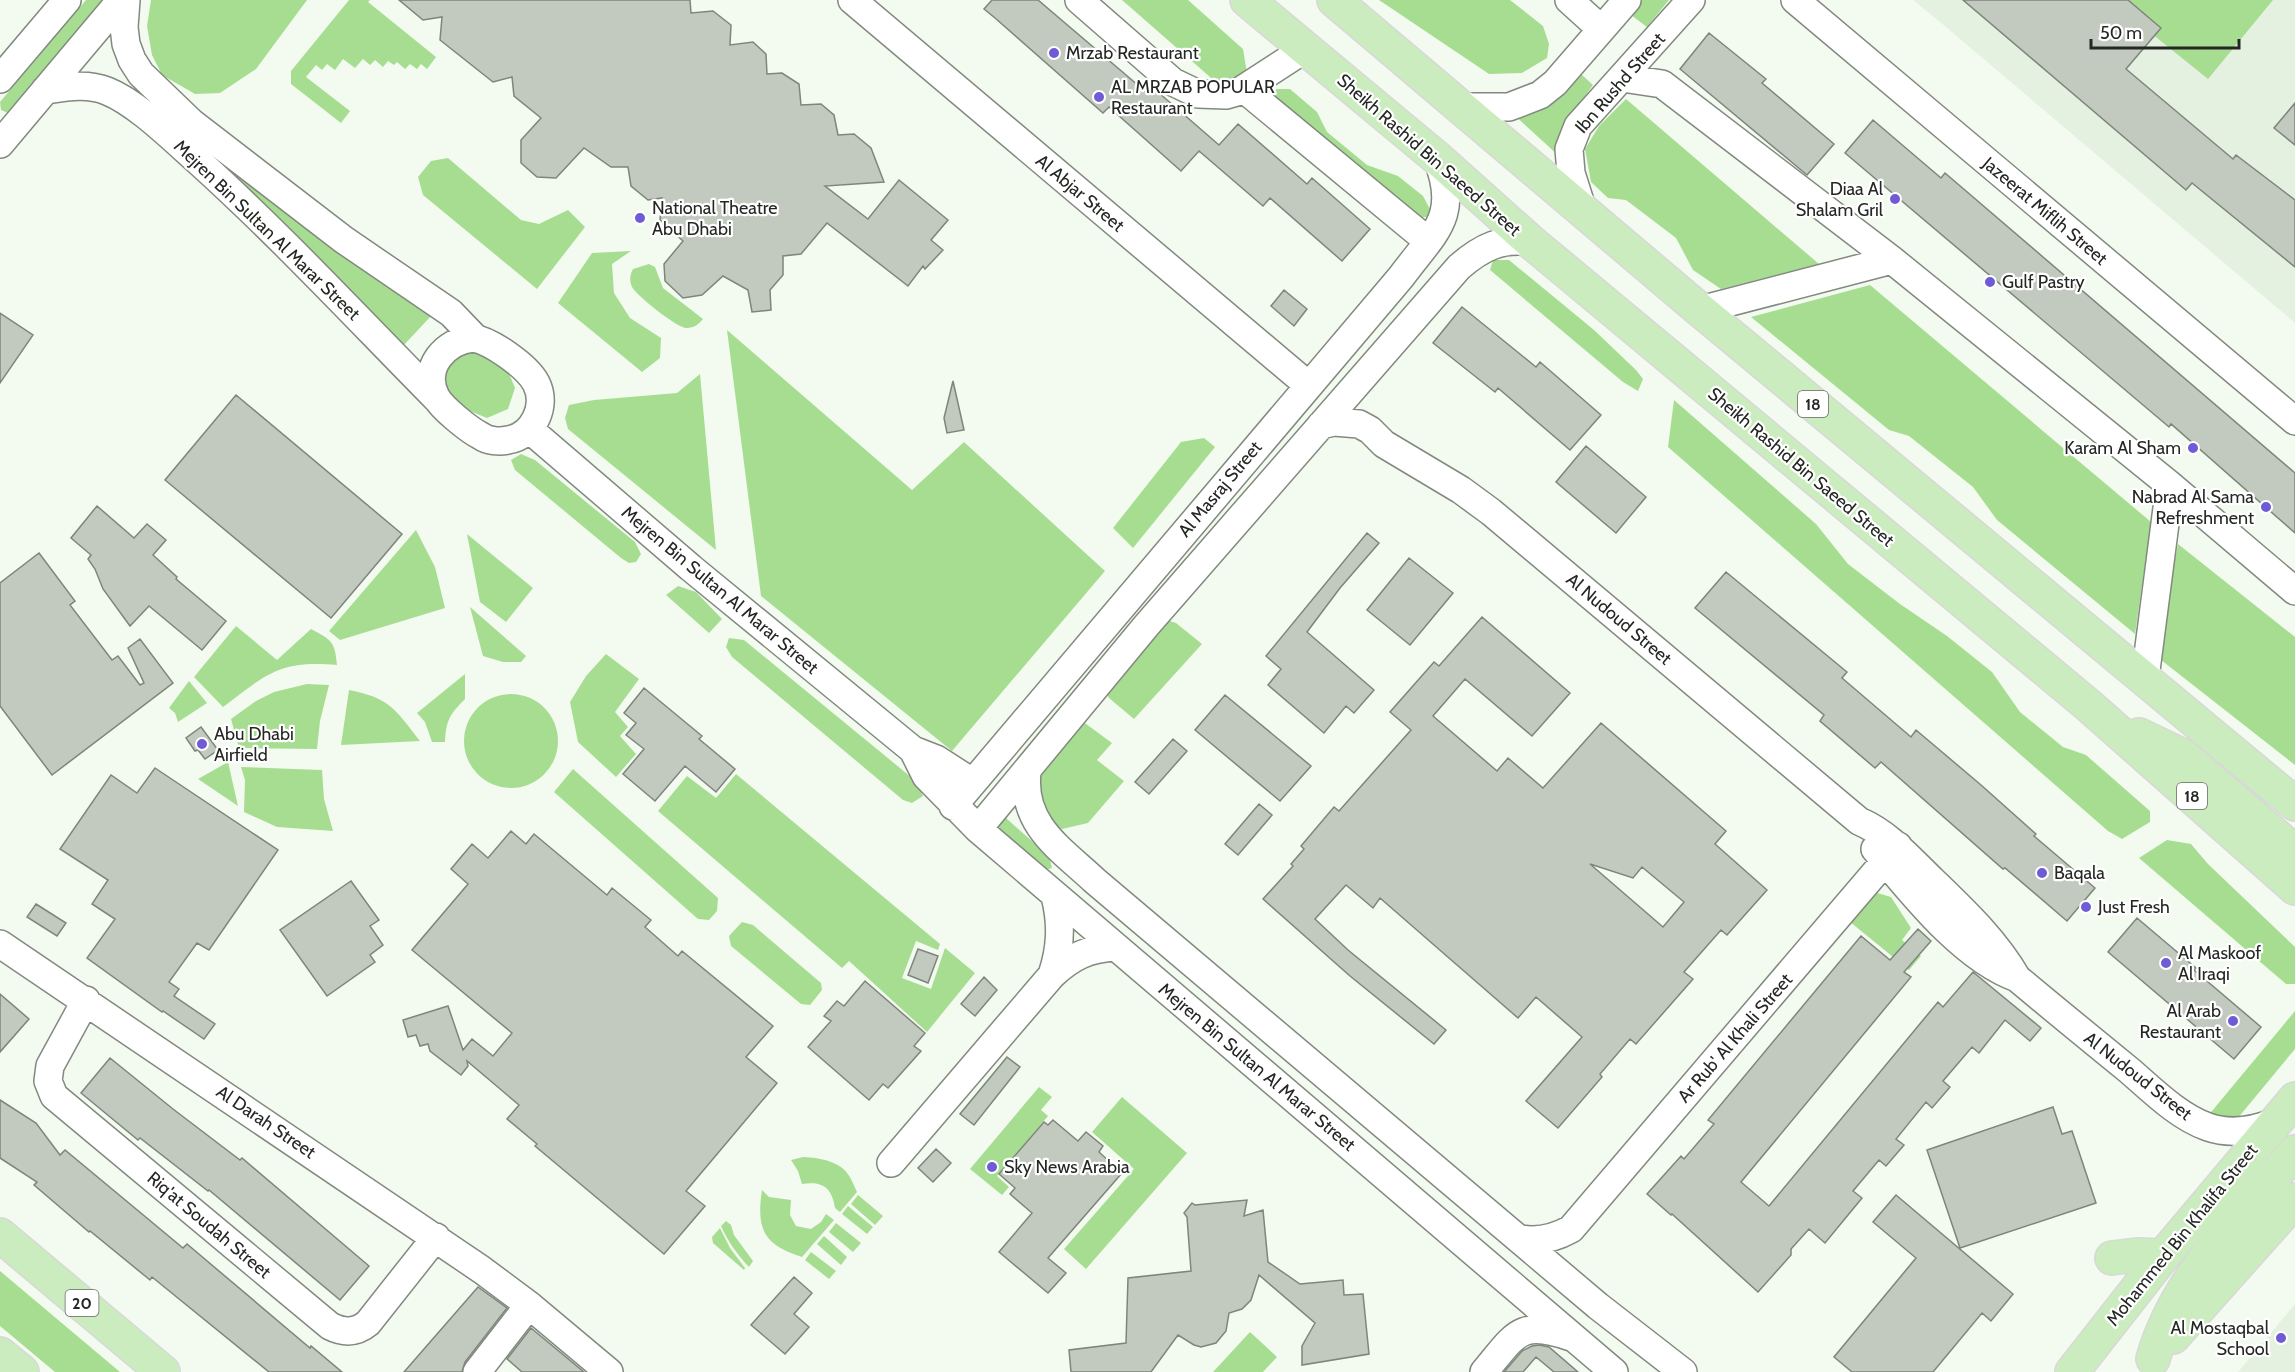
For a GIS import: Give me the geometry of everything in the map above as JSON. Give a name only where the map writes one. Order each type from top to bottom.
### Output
[{"type":"main road","name":"Sheikh Rashid Bin Saeed Street","points":[[1247,0],[1437,158],[1531,242],[2294,879]]},
{"type":"main road","name":"18","points":[[1334,0],[1700,310],[2295,804]]},
{"type":"main road","name":"Mohammed Bin Khalifa Street","points":[[2072,1372],[2163,1256],[2285,1111]]},
{"type":"main road","points":[[2147,1366],[2161,1331],[2189,1282],[2218,1243],[2295,1152]]},
{"type":"main road","points":[[2147,1366],[2294,1203]]},
{"type":"main road","name":"20","points":[[0,1234],[163,1372]]},
{"type":"main road","points":[[2112,1258],[2138,1255],[2163,1256]]},
{"type":"main road","points":[[0,1354],[22,1372]]},
{"type":"street","points":[[0,80],[67,0]]},
{"type":"street","points":[[2,138],[121,0]]},
{"type":"street","name":"Mejren Bin Sultan Al Marar Street","points":[[126,0],[124,27],[126,44],[141,75],[192,123],[345,240],[451,313],[476,339]]},
{"type":"street","name":"Al Abjar Street","points":[[852,0],[1308,385]]},
{"type":"street","points":[[1079,0],[1173,82],[1198,94],[1226,95],[1244,89],[1305,49]]},
{"type":"street","points":[[1569,0],[1601,29]]},
{"type":"street","points":[[1461,107],[1509,107],[1540,94],[1555,83],[1627,0]]},
{"type":"street","name":"Ibn Rushd Street","points":[[1582,208],[1571,173],[1569,149],[1578,126],[1691,0]]},
{"type":"street","name":"Jazeerat Miflih Street","points":[[1794,0],[2295,421]]},
{"type":"street","points":[[1654,43],[1662,84]]},
{"type":"street","points":[[1622,78],[1662,84],[1892,260],[2170,485],[2295,591]]},
{"type":"street","name":"Mejren Bin Sultan Al Marar Street","points":[[45,90],[81,85],[106,90],[123,99],[186,150],[256,215],[437,399]]},
{"type":"street","points":[[1244,89],[1428,241]]},
{"type":"street","name":"Al Masraj Street","points":[[953,806],[1388,292],[1442,223],[1446,210],[1446,185],[1437,158]]},
{"type":"street","name":"Al Masraj Street","points":[[978,829],[1146,626],[1459,267],[1487,246],[1516,240],[1531,242]]},
{"type":"street","points":[[1700,310],[1892,260]]},
{"type":"street","points":[[1388,292],[1416,315]]},
{"type":"street","points":[[476,339],[490,343],[528,373],[536,384],[540,405],[535,422],[529,429],[512,440],[491,440],[481,437],[437,399],[433,390],[432,371],[440,354],[455,342],[476,339]]},
{"type":"street","points":[[1360,381],[1360,406],[1370,430]]},
{"type":"street","name":"Al Nudoud Street","points":[[1321,425],[1334,422],[1359,424],[1370,430],[1384,444],[1461,490],[1491,512],[1858,821],[1878,831],[1892,854],[1982,930],[2005,958],[2017,978],[2157,1094],[2194,1121],[2209,1128],[2242,1131],[2259,1128],[2285,1111]]},
{"type":"street","name":"Mejren Bin Sultan Al Marar Street","points":[[529,429],[691,568],[913,750],[936,759],[972,782]]},
{"type":"street","points":[[2145,678],[2170,485]]},
{"type":"street","points":[[1085,648],[1101,651],[1109,664],[1109,672]]},
{"type":"street","name":"Mejren Bin Sultan Al Marar Street","points":[[913,750],[926,776],[978,829],[1614,1372]]},
{"type":"street","name":"Mejren Bin Sultan Al Marar Street","points":[[1027,772],[1029,808],[1037,824],[1095,881],[1598,1306],[1683,1372]]},
{"type":"street","name":"Ar Rub' Al Khali Street","points":[[1521,1239],[1531,1241],[1552,1238],[1571,1229],[1892,854]]},
{"type":"street","points":[[1052,975],[1060,944],[1062,901],[1095,881]]},
{"type":"street","name":"Al Darah Street","points":[[0,944],[436,1237],[529,1305],[609,1372]]},
{"type":"street","points":[[891,1162],[1052,975],[1074,957],[1101,948],[1116,947]]},
{"type":"street","name":"Riq'at Soudah Street","points":[[86,1000],[50,1066],[48,1081],[54,1096],[330,1326],[354,1331],[368,1323],[436,1237]]},
{"type":"street","points":[[1571,1229],[1567,1262],[1572,1283]]},
{"type":"street","points":[[477,1372],[529,1305]]},
{"type":"street","points":[[1484,1372],[1509,1342],[1525,1331],[1544,1329],[1577,1340]]},
{"type":"shaded area","points":[[1913,0],[2295,0],[2295,323],[1934,17]]},
{"type":"shaded area","name":"Al Mostaqbal School","points":[[2295,1304],[2295,1372],[2238,1372]]},
{"type":"green space","points":[[86,0],[105,0],[13,109],[8,113],[1,110],[0,102]]},
{"type":"green space","points":[[151,0],[307,0],[256,69],[220,93],[195,94],[162,75],[152,55],[147,26]]},
{"type":"green space","points":[[349,0],[370,0],[368,2],[436,57],[427,69],[421,64],[417,69],[410,64],[405,69],[397,62],[394,65],[388,61],[383,67],[375,60],[370,65],[363,59],[355,68],[343,59],[335,70],[327,64],[322,70],[316,65],[306,77],[350,111],[341,123],[291,84],[291,71]]},
{"type":"green space","points":[[1122,0],[1188,0],[1243,49],[1247,73],[1218,84]]},
{"type":"green space","points":[[1379,0],[1510,0],[1543,26],[1549,44],[1547,58],[1522,73],[1489,74]]},
{"type":"green space","points":[[1639,0],[1669,0],[1647,27],[1627,12]]},
{"type":"green space","points":[[2110,0],[2273,0],[2208,79]]},
{"type":"green space","points":[[1580,73],[1593,85],[1561,129],[1560,157],[1511,112]]},
{"type":"green space","points":[[1277,89],[1290,89],[1317,112],[1327,132],[1367,165],[1398,176],[1423,196],[1431,211],[1429,216],[1421,218],[1268,94]]},
{"type":"green space","points":[[1626,99],[1819,264],[1721,289],[1693,270],[1676,238],[1626,200],[1608,198],[1591,182],[1585,149],[1599,126]]},
{"type":"green space","points":[[185,128],[289,216],[432,315],[403,346],[181,135]]},
{"type":"green space","points":[[448,158],[521,220],[539,224],[568,210],[585,227],[537,289],[423,195],[418,177],[431,161]]},
{"type":"green space","points":[[631,251],[612,264],[614,293],[630,318],[661,338],[660,358],[642,372],[558,303],[592,253]]},
{"type":"green space","points":[[1493,260],[1509,260],[1594,330],[1643,379],[1638,391],[1623,382],[1490,270]]},
{"type":"green space","points":[[649,264],[655,267],[663,288],[703,319],[698,324],[690,328],[682,327],[658,311],[635,291],[630,280],[633,269]]},
{"type":"green space","points":[[1870,285],[2151,522],[2135,634],[1997,520],[1973,487],[1909,436],[1889,430],[1751,317]]},
{"type":"green space","points":[[727,330],[912,490],[964,442],[1105,571],[952,751],[761,596]]},
{"type":"green space","points":[[479,345],[508,371],[515,388],[508,409],[487,418],[470,411],[445,391],[441,353]]},
{"type":"green space","points":[[700,374],[716,550],[568,429],[565,418],[569,405],[594,400],[677,393]]},
{"type":"green space","points":[[1674,400],[1816,524],[1848,564],[1947,636],[1992,672],[2020,712],[2063,747],[2086,755],[2150,811],[2150,822],[2122,839],[2108,831],[1668,447]]},
{"type":"green space","points":[[1204,438],[1215,447],[1133,548],[1113,528],[1181,442]]},
{"type":"green space","points":[[521,454],[535,460],[635,542],[641,554],[636,562],[629,563],[621,558],[515,470],[511,460]]},
{"type":"green space","points":[[416,530],[435,567],[445,608],[340,640],[329,631]]},
{"type":"green space","points":[[467,534],[533,588],[506,622],[480,602]]},
{"type":"green space","points":[[2178,544],[2295,637],[2295,765],[2156,656]]},
{"type":"green space","points":[[678,586],[696,592],[722,619],[709,633],[666,595]]},
{"type":"green space","points":[[470,607],[526,656],[521,662],[503,662],[483,656]]},
{"type":"green space","points":[[1160,618],[1176,623],[1202,644],[1134,719],[1109,698],[1103,689]]},
{"type":"green space","points":[[236,626],[277,660],[311,629],[331,642],[337,665],[287,667],[263,678],[223,707],[194,677]]},
{"type":"green space","points":[[729,638],[744,640],[917,782],[923,796],[912,803],[903,800],[732,657],[726,647]]},
{"type":"green space","points":[[606,654],[639,679],[615,712],[628,727],[620,736],[636,754],[616,777],[578,742],[570,702],[586,676]]},
{"type":"green space","points":[[465,674],[465,699],[450,718],[446,728],[445,742],[432,742],[425,722],[417,713]]},
{"type":"green space","points":[[189,681],[207,703],[178,722],[175,713],[169,708]]},
{"type":"green space","points":[[307,684],[329,685],[320,721],[317,749],[239,748],[231,719],[256,701],[274,692]]},
{"type":"green space","points":[[349,690],[374,697],[390,706],[420,741],[341,745]]},
{"type":"green space","points":[[511,694],[529,698],[544,708],[554,723],[558,741],[554,759],[544,774],[529,784],[511,788],[493,784],[478,774],[468,759],[464,741],[468,723],[478,708],[493,698]]},
{"type":"green space","points":[[1078,718],[1112,743],[1097,760],[1124,781],[1088,823],[1062,829],[1033,815],[1029,761]]},
{"type":"green space","points":[[228,762],[238,806],[198,779]]},
{"type":"green space","points":[[241,767],[322,770],[324,799],[333,831],[277,827],[244,812],[245,780]]},
{"type":"green space","points":[[573,769],[718,898],[717,911],[709,920],[698,919],[554,792]]},
{"type":"green space","points":[[736,774],[940,944],[938,950],[916,941],[902,978],[931,989],[945,948],[975,973],[927,1032],[849,961],[842,968],[658,811],[687,776],[716,798]]},
{"type":"green space","points":[[1006,812],[1007,819],[1049,856],[1052,868],[1046,870],[986,818]]},
{"type":"green space","points":[[2167,840],[2191,844],[2208,864],[2295,947],[2295,984],[2286,984],[2139,858]]},
{"type":"green space","points":[[1867,890],[1891,897],[1911,928],[1902,940],[1921,956],[1909,970],[1844,917]]},
{"type":"green space","points":[[742,922],[753,925],[821,983],[822,990],[810,1005],[801,1004],[731,946],[729,936]]},
{"type":"green space","points":[[2295,1011],[2295,1049],[2237,1119],[2207,1117]]},
{"type":"green space","points":[[1039,1087],[1052,1097],[1041,1110],[1048,1116],[997,1176],[1009,1187],[1002,1195],[970,1169]]},
{"type":"green space","points":[[1122,1097],[1187,1153],[1086,1269],[1064,1249],[1134,1169],[1092,1132]]},
{"type":"green space","points":[[803,1157],[817,1158],[837,1164],[847,1173],[857,1192],[840,1212],[835,1208],[829,1190],[825,1187],[802,1184],[791,1160]]},
{"type":"green space","points":[[762,1190],[769,1197],[791,1200],[790,1215],[796,1226],[811,1229],[821,1222],[826,1214],[834,1220],[802,1257],[779,1247],[766,1234],[760,1216]]},
{"type":"green space","points":[[858,1195],[883,1216],[875,1225],[851,1204]]},
{"type":"green space","points":[[848,1206],[873,1227],[867,1234],[842,1214]]},
{"type":"green space","points":[[726,1221],[731,1225],[734,1235],[753,1261],[749,1267],[733,1248],[721,1226]]},
{"type":"green space","points":[[836,1223],[861,1243],[853,1252],[829,1232]]},
{"type":"green space","points":[[720,1228],[730,1248],[745,1268],[744,1270],[713,1243],[712,1237]]},
{"type":"green space","points":[[824,1236],[847,1257],[841,1265],[817,1244]]},
{"type":"green space","points":[[811,1252],[836,1271],[829,1279],[805,1260]]},
{"type":"green space","points":[[0,1271],[120,1372],[55,1372],[0,1326]]},
{"type":"green space","points":[[1250,1332],[1277,1357],[1263,1372],[1213,1372]]},
{"type":"building","points":[[399,0],[690,0],[691,13],[713,11],[731,25],[730,45],[753,42],[766,54],[767,74],[782,73],[799,84],[801,105],[821,104],[834,115],[838,135],[854,134],[871,148],[884,182],[825,186],[868,219],[899,180],[948,220],[931,240],[943,250],[925,269],[923,266],[908,286],[827,223],[801,254],[783,256],[783,275],[770,290],[771,310],[752,312],[748,290],[723,276],[702,295],[683,298],[665,281],[664,264],[683,241],[660,220],[662,198],[648,200],[631,186],[628,167],[611,167],[584,148],[556,178],[537,177],[521,163],[521,140],[541,118],[514,96],[512,77],[493,82],[440,40],[442,17],[423,20]]},
{"type":"building","points":[[992,0],[1038,0],[1146,92],[1151,86],[1219,145],[1238,124],[1307,184],[1312,178],[1370,229],[1342,261],[1270,198],[1263,206],[1199,151],[1181,171],[1109,107],[1103,113],[984,9]]},
{"type":"building","points":[[1963,0],[2128,0],[2161,28],[2126,69],[2233,159],[2236,155],[2295,200],[2295,267],[2192,183],[2186,190]]},
{"type":"building","points":[[1709,33],[1766,79],[1762,83],[1834,144],[1807,175],[1680,69]]},
{"type":"building","points":[[2295,103],[2295,145],[2274,128]]},
{"type":"building","points":[[1873,120],[1941,178],[1945,173],[2295,473],[2295,533],[2171,424],[2169,427],[1845,153]]},
{"type":"building","points":[[1284,290],[1307,309],[1294,326],[1271,306]]},
{"type":"building","points":[[1462,307],[1536,367],[1540,362],[1601,415],[1570,450],[1498,388],[1495,392],[1433,343]]},
{"type":"building","points":[[0,313],[33,335],[0,383]]},
{"type":"building","points":[[953,381],[964,430],[947,433],[944,418]]},
{"type":"building","points":[[236,395],[402,534],[331,618],[165,480]]},
{"type":"building","points":[[1586,446],[1646,497],[1616,533],[1556,482]]},
{"type":"building","points":[[97,506],[134,538],[147,524],[166,540],[153,555],[177,577],[176,579],[226,621],[202,650],[149,606],[130,626],[103,589],[88,559],[91,555],[71,538]]},
{"type":"building","points":[[1367,533],[1379,543],[1340,588],[1307,632],[1374,690],[1354,713],[1346,706],[1324,733],[1268,685],[1281,669],[1266,656]]},
{"type":"building","points":[[39,553],[75,601],[70,605],[112,660],[118,656],[140,685],[144,683],[128,648],[140,639],[173,683],[52,775],[0,706],[0,583]]},
{"type":"building","points":[[1409,558],[1453,593],[1410,645],[1367,610]]},
{"type":"building","points":[[1726,572],[1847,672],[1842,678],[1911,737],[1916,730],[2095,888],[2067,921],[2005,868],[2003,869],[1881,762],[1875,768],[1820,721],[1824,715],[1695,608]]},
{"type":"building","points":[[1482,617],[1570,693],[1532,736],[1465,679],[1433,716],[1497,771],[1508,758],[1543,788],[1601,723],[1726,831],[1715,844],[1767,890],[1727,935],[1721,930],[1684,972],[1693,979],[1636,1044],[1630,1039],[1600,1074],[1602,1077],[1558,1128],[1526,1101],[1582,1037],[1536,997],[1518,1018],[1380,898],[1373,908],[1346,885],[1315,919],[1348,950],[1446,1030],[1434,1044],[1350,976],[1263,899],[1293,866],[1291,864],[1304,849],[1301,846],[1334,807],[1339,811],[1411,730],[1390,712],[1434,662],[1439,666]],"holes":[[[1590,864],[1633,878],[1642,867],[1684,902],[1663,927]]]},
{"type":"building","points":[[644,688],[702,736],[699,739],[735,769],[716,792],[685,766],[655,801],[623,774],[644,749],[626,735],[636,723],[624,713]]},
{"type":"building","points":[[1225,695],[1311,766],[1280,801],[1195,730]]},
{"type":"building","name":"Abu Dhabi Airfield","points":[[201,727],[218,750],[205,759],[198,750],[195,751],[186,738]]},
{"type":"building","points":[[1173,739],[1187,751],[1149,794],[1135,782]]},
{"type":"building","points":[[155,768],[278,850],[209,950],[197,943],[169,982],[179,989],[174,996],[215,1024],[204,1039],[87,958],[115,919],[92,904],[108,880],[60,849],[111,775],[137,793]]},
{"type":"building","points":[[1259,804],[1272,815],[1238,855],[1225,844]]},
{"type":"building","points":[[511,831],[526,844],[534,834],[607,895],[612,888],[651,920],[645,927],[678,956],[682,951],[773,1026],[746,1057],[777,1083],[686,1191],[705,1206],[664,1254],[535,1146],[537,1144],[507,1119],[519,1105],[467,1061],[468,1066],[461,1075],[430,1051],[428,1044],[420,1046],[416,1035],[408,1037],[403,1020],[448,1006],[463,1050],[472,1039],[493,1056],[512,1033],[412,950],[468,884],[451,869],[472,844],[488,858]]},
{"type":"building","points":[[351,881],[379,920],[370,926],[383,945],[370,955],[375,962],[327,996],[280,930]]},
{"type":"building","points":[[36,904],[66,923],[57,936],[27,917]]},
{"type":"building","points":[[2137,918],[2261,1027],[2234,1059],[2108,952]]},
{"type":"building","points":[[1918,929],[1931,941],[1904,972],[1911,977],[1741,1182],[1769,1206],[1938,1002],[1943,1007],[1973,972],[2041,1028],[2030,1041],[2005,1020],[1979,1053],[1972,1047],[1943,1081],[1950,1087],[1932,1108],[1926,1102],[1896,1139],[1904,1145],[1886,1166],[1879,1160],[1853,1191],[1862,1198],[1825,1243],[1809,1229],[1791,1249],[1791,1255],[1758,1292],[1647,1194],[1681,1156],[1684,1159],[1714,1124],[1708,1120],[1861,936],[1890,960]]},
{"type":"building","points":[[918,949],[938,956],[928,983],[908,975]]},
{"type":"building","points":[[984,977],[997,990],[975,1016],[961,1004]]},
{"type":"building","points":[[865,981],[925,1033],[914,1046],[921,1051],[888,1088],[883,1084],[869,1100],[808,1047],[831,1021],[824,1016],[837,1001],[844,1006]]},
{"type":"building","points":[[0,994],[29,1019],[0,1052]]},
{"type":"building","points":[[1007,1057],[1020,1067],[974,1125],[960,1114]]},
{"type":"building","points":[[110,1058],[240,1160],[242,1158],[369,1266],[340,1300],[209,1190],[140,1138],[138,1140],[81,1093]]},
{"type":"building","points":[[0,1100],[36,1123],[60,1155],[65,1150],[183,1248],[187,1244],[310,1348],[311,1346],[342,1372],[269,1372],[152,1277],[150,1280],[89,1232],[34,1185],[37,1182],[0,1158]]},
{"type":"building","points":[[2053,1107],[2062,1134],[2072,1131],[2096,1203],[1960,1248],[1927,1150]]},
{"type":"building","points":[[1053,1120],[1078,1141],[1086,1132],[1103,1146],[1099,1152],[1122,1173],[1048,1258],[1066,1273],[1048,1293],[999,1252],[1032,1213],[1010,1194],[1015,1188],[999,1174],[1044,1122],[1048,1125]]},
{"type":"building","points":[[936,1149],[951,1163],[933,1182],[918,1168]]},
{"type":"building","points":[[1896,1195],[2013,1294],[1991,1321],[1982,1313],[1933,1372],[1852,1372],[1834,1357],[1916,1258],[1873,1222]]},
{"type":"building","points":[[1247,1200],[1244,1216],[1263,1210],[1268,1262],[1300,1284],[1343,1280],[1344,1295],[1363,1294],[1369,1354],[1302,1365],[1302,1346],[1315,1323],[1259,1275],[1251,1300],[1242,1309],[1229,1313],[1226,1331],[1216,1343],[1201,1347],[1178,1335],[1151,1372],[1071,1372],[1069,1350],[1126,1343],[1128,1278],[1191,1271],[1187,1217],[1184,1213],[1192,1203],[1195,1205]]},
{"type":"building","points":[[794,1277],[812,1293],[794,1314],[809,1327],[785,1354],[751,1325]]},
{"type":"building","points":[[478,1287],[507,1308],[465,1362],[462,1372],[404,1372]]},
{"type":"building","points":[[531,1328],[584,1372],[522,1372],[507,1359]]},
{"type":"building","points":[[1539,1345],[1549,1347],[1578,1372],[1554,1372],[1536,1357],[1523,1372],[1504,1372],[1522,1351]]},
{"type":"place","name":"Mrzab Restaurant","points":[[1054,53]]},
{"type":"place","name":"AL MRZAB POPULAR Restaurant","points":[[1099,97]]},
{"type":"place","name":"Diaa Al Shalam Gril","points":[[1895,199]]},
{"type":"place","name":"National Theatre Abu Dhabi","points":[[640,218]]},
{"type":"place","name":"Gulf Pastry","points":[[1990,282]]},
{"type":"place","name":"Karam Al Sham","points":[[2193,448]]},
{"type":"place","name":"Nabrad Al Sama Refreshment","points":[[2266,507]]},
{"type":"place","name":"Abu Dhabi Airfield","points":[[202,744]]},
{"type":"place","name":"Baqala","points":[[2042,873]]},
{"type":"place","name":"Just Fresh","points":[[2086,907]]},
{"type":"place","name":"Al Maskoof Al Iraqi","points":[[2166,963]]},
{"type":"place","name":"Al Arab Restaurant","points":[[2233,1021]]},
{"type":"place","name":"Sky News Arabia","points":[[992,1167]]},
{"type":"place","name":"Al Mostaqbal School","points":[[2281,1338]]}]
